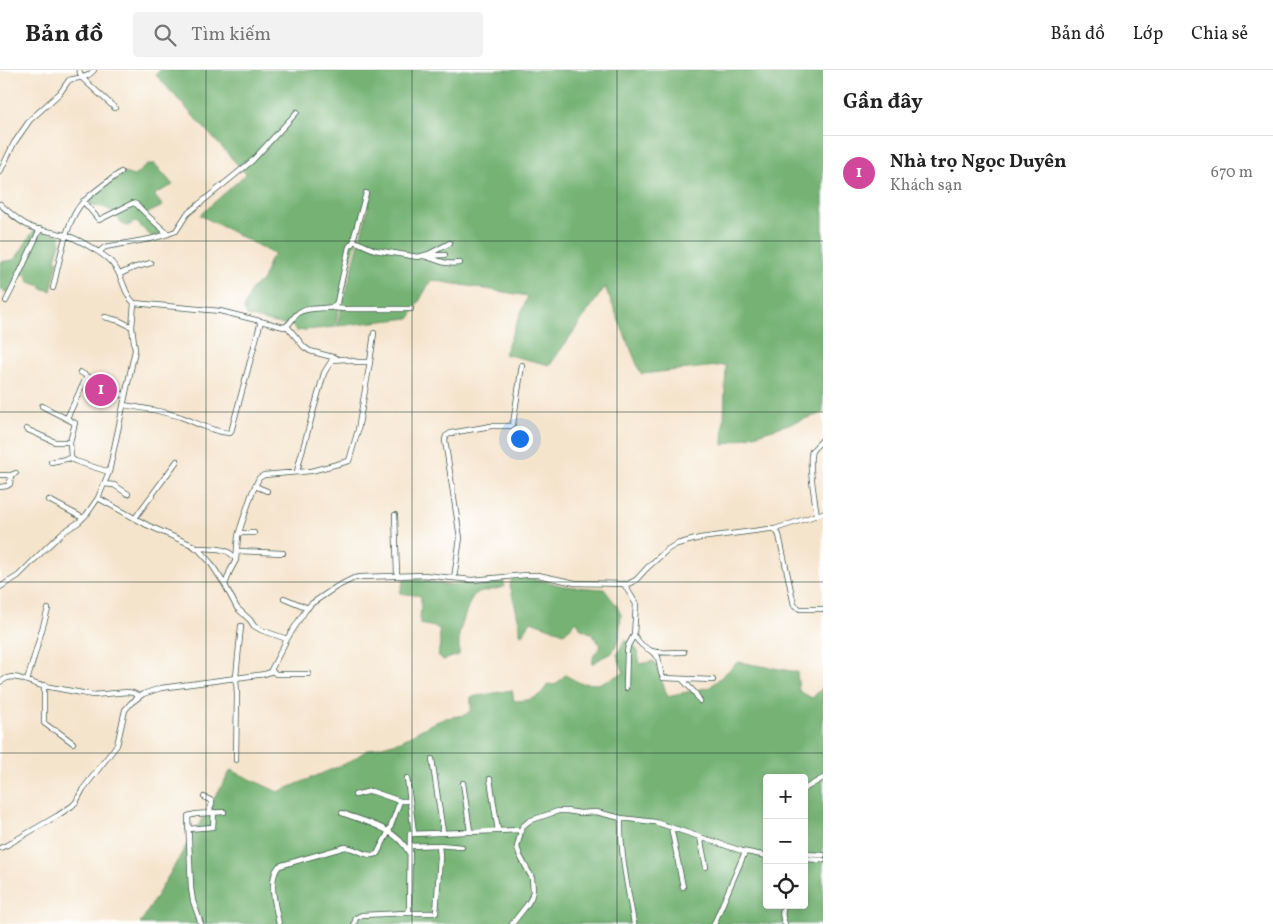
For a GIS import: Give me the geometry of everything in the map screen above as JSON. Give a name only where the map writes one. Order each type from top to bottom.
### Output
[{"type":"street","points":[[79,70],[82,78],[115,108]]},
{"type":"street","points":[[0,172],[14,143],[30,120],[60,93],[69,80],[88,76],[94,70]]},
{"type":"street","points":[[99,252],[105,247],[136,242],[168,234],[176,230],[187,214],[252,161],[297,112]]},
{"type":"street","points":[[53,288],[73,218],[83,202],[121,172]]},
{"type":"street","points":[[332,308],[337,302],[349,247],[354,241],[366,193]]},
{"type":"street","points":[[83,202],[99,220],[133,203],[136,204],[168,234]]},
{"type":"street","points":[[0,204],[18,220],[32,227],[67,235],[99,252],[116,267],[127,294],[134,303],[220,311],[284,327],[287,326],[298,312],[303,310],[332,308],[411,309]]},
{"type":"street","points":[[6,301],[40,229]]},
{"type":"street","points":[[354,241],[375,250],[411,256],[445,255]]},
{"type":"street","points":[[424,256],[450,243]]},
{"type":"street","points":[[424,256],[444,263],[460,263]]},
{"type":"street","points":[[120,274],[151,263]]},
{"type":"street","points":[[0,587],[18,576],[45,549],[83,518],[98,498],[110,472],[135,350],[132,326],[134,303]]},
{"type":"street","points":[[105,317],[132,326]]},
{"type":"street","points":[[124,405],[180,417],[202,426],[230,433],[261,321]]},
{"type":"street","points":[[287,326],[304,347],[310,351],[334,358],[370,362]]},
{"type":"street","points":[[225,585],[236,560],[239,533],[258,478],[261,476],[318,470],[349,461],[358,430],[374,333]]},
{"type":"street","points":[[297,472],[324,373],[332,360],[346,359]]},
{"type":"street","points":[[454,578],[460,538],[444,440],[451,433],[491,426],[511,426],[522,365]]},
{"type":"street","points":[[80,372],[125,396]]},
{"type":"street","points":[[67,418],[86,376]]},
{"type":"street","points":[[69,397],[75,399]]},
{"type":"street","points":[[42,406],[74,421],[75,424],[70,442],[71,458]]},
{"type":"street","points":[[26,428],[54,442],[70,442]]},
{"type":"street","points":[[817,515],[811,455],[812,451],[823,439]]},
{"type":"street","points":[[52,462],[71,458],[110,472]]},
{"type":"street","points":[[135,518],[178,461]]},
{"type":"street","points":[[0,474],[13,474],[10,484],[0,486]]},
{"type":"street","points":[[104,484],[114,485],[128,494]]},
{"type":"street","points":[[255,486],[267,490]]},
{"type":"street","points":[[98,498],[147,525],[195,548],[205,556],[225,585],[237,608],[254,626],[260,630],[287,639]]},
{"type":"street","points":[[49,500],[83,518]]},
{"type":"street","points":[[0,848],[57,816],[76,802],[117,745],[125,710],[139,696],[161,688],[270,672],[287,639],[308,608],[322,595],[354,578],[397,575],[472,580],[526,575],[575,583],[624,584],[633,582],[677,544],[700,538],[775,529],[823,513]]},
{"type":"street","points":[[395,515],[397,575]]},
{"type":"street","points":[[775,529],[782,544],[794,605],[800,609],[823,608]]},
{"type":"street","points":[[239,533],[254,533]]},
{"type":"street","points":[[195,548],[229,552],[236,560]]},
{"type":"street","points":[[237,551],[283,553]]},
{"type":"street","points":[[624,584],[636,604],[634,635],[627,652],[626,688]]},
{"type":"street","points":[[284,598],[308,608]]},
{"type":"street","points":[[27,681],[48,609]]},
{"type":"street","points":[[236,760],[236,678],[241,626]]},
{"type":"street","points":[[634,635],[646,650],[684,652]]},
{"type":"street","points":[[651,651],[658,657],[663,678],[713,680]]},
{"type":"street","points":[[271,670],[276,674],[308,674]]},
{"type":"street","points":[[0,682],[13,677],[93,695],[128,692],[139,696]]},
{"type":"street","points":[[683,680],[701,699]]},
{"type":"street","points":[[44,685],[44,723],[73,743]]},
{"type":"street","points":[[432,759],[443,832]]},
{"type":"street","points":[[407,778],[414,834]]},
{"type":"street","points":[[808,787],[823,778]]},
{"type":"street","points":[[490,779],[498,830]]},
{"type":"street","points":[[463,783],[470,832]]},
{"type":"street","points":[[355,795],[371,791],[400,801],[410,801]]},
{"type":"street","points":[[188,829],[213,827],[212,801],[204,797]]},
{"type":"street","points":[[279,924],[272,882],[279,866],[345,847],[374,856],[377,854],[389,831],[400,801]]},
{"type":"street","points":[[512,924],[527,905],[533,890],[531,875],[517,847],[521,830],[528,821],[562,811],[577,813],[596,812],[621,818],[654,822],[745,852],[763,855]]},
{"type":"street","points":[[201,924],[193,901],[191,888],[188,819],[189,815],[224,812]]},
{"type":"street","points":[[342,813],[389,831],[405,846],[410,854]]},
{"type":"street","points":[[621,818],[620,837],[622,855],[634,924]]},
{"type":"street","points":[[671,828],[683,887]]},
{"type":"street","points":[[406,913],[409,910],[410,834],[521,830]]},
{"type":"street","points":[[700,837],[706,867]]},
{"type":"street","points":[[410,846],[439,845],[462,847]]},
{"type":"street","points":[[354,924],[356,918],[362,915],[436,913],[440,857],[439,845]]},
{"type":"street","points":[[714,924],[745,852]]},
{"type":"street","points":[[808,854],[823,855]]},
{"type":"street","points":[[808,859],[823,860]]},
{"type":"street","points":[[784,909],[782,916],[785,924]]},
{"type":"green space","points":[[160,70],[823,70],[823,413],[723,445],[726,365],[641,374],[605,287],[550,365],[504,354],[528,296],[431,280],[410,318],[337,326],[369,205],[363,208],[335,327],[296,331],[293,326],[247,316],[244,309],[252,288],[263,280],[270,259],[275,254],[200,215],[246,174],[156,75]]},
{"type":"green space","points":[[148,164],[155,164],[173,185],[155,194],[163,206],[148,213],[147,217],[161,232],[160,235],[152,237],[136,222],[127,226],[122,224],[112,211],[88,204],[90,198],[124,173],[134,176]]},
{"type":"green space","points":[[34,230],[60,235],[60,243],[55,259],[58,261],[51,291],[29,282],[27,275],[19,273],[8,293],[0,289],[0,262],[13,260]]},
{"type":"green space","points":[[527,577],[564,586],[604,589],[617,606],[621,615],[619,639],[612,653],[592,664],[594,655],[601,646],[591,633],[581,629],[577,621],[564,633],[531,621],[522,635],[520,634],[520,626],[510,585],[512,579]]},
{"type":"green space","points":[[414,578],[447,585],[504,579],[504,587],[474,594],[459,634],[459,655],[443,660],[438,655],[440,644],[439,628],[420,624],[421,596],[400,593],[404,579]]},
{"type":"green space","points":[[625,639],[637,649],[640,664],[654,661],[668,697],[710,687],[738,662],[797,672],[799,691],[812,698],[823,687],[823,924],[140,924],[231,770],[278,792],[349,762],[367,750],[401,741],[446,718],[465,715],[471,710],[471,697],[512,690],[514,701],[530,699],[541,693],[548,684],[555,685],[565,675],[580,683],[598,684],[624,673],[617,655]]},
{"type":"place","name":"Nhà trọ Ngọc Duyên","points":[[101,390]]}]
